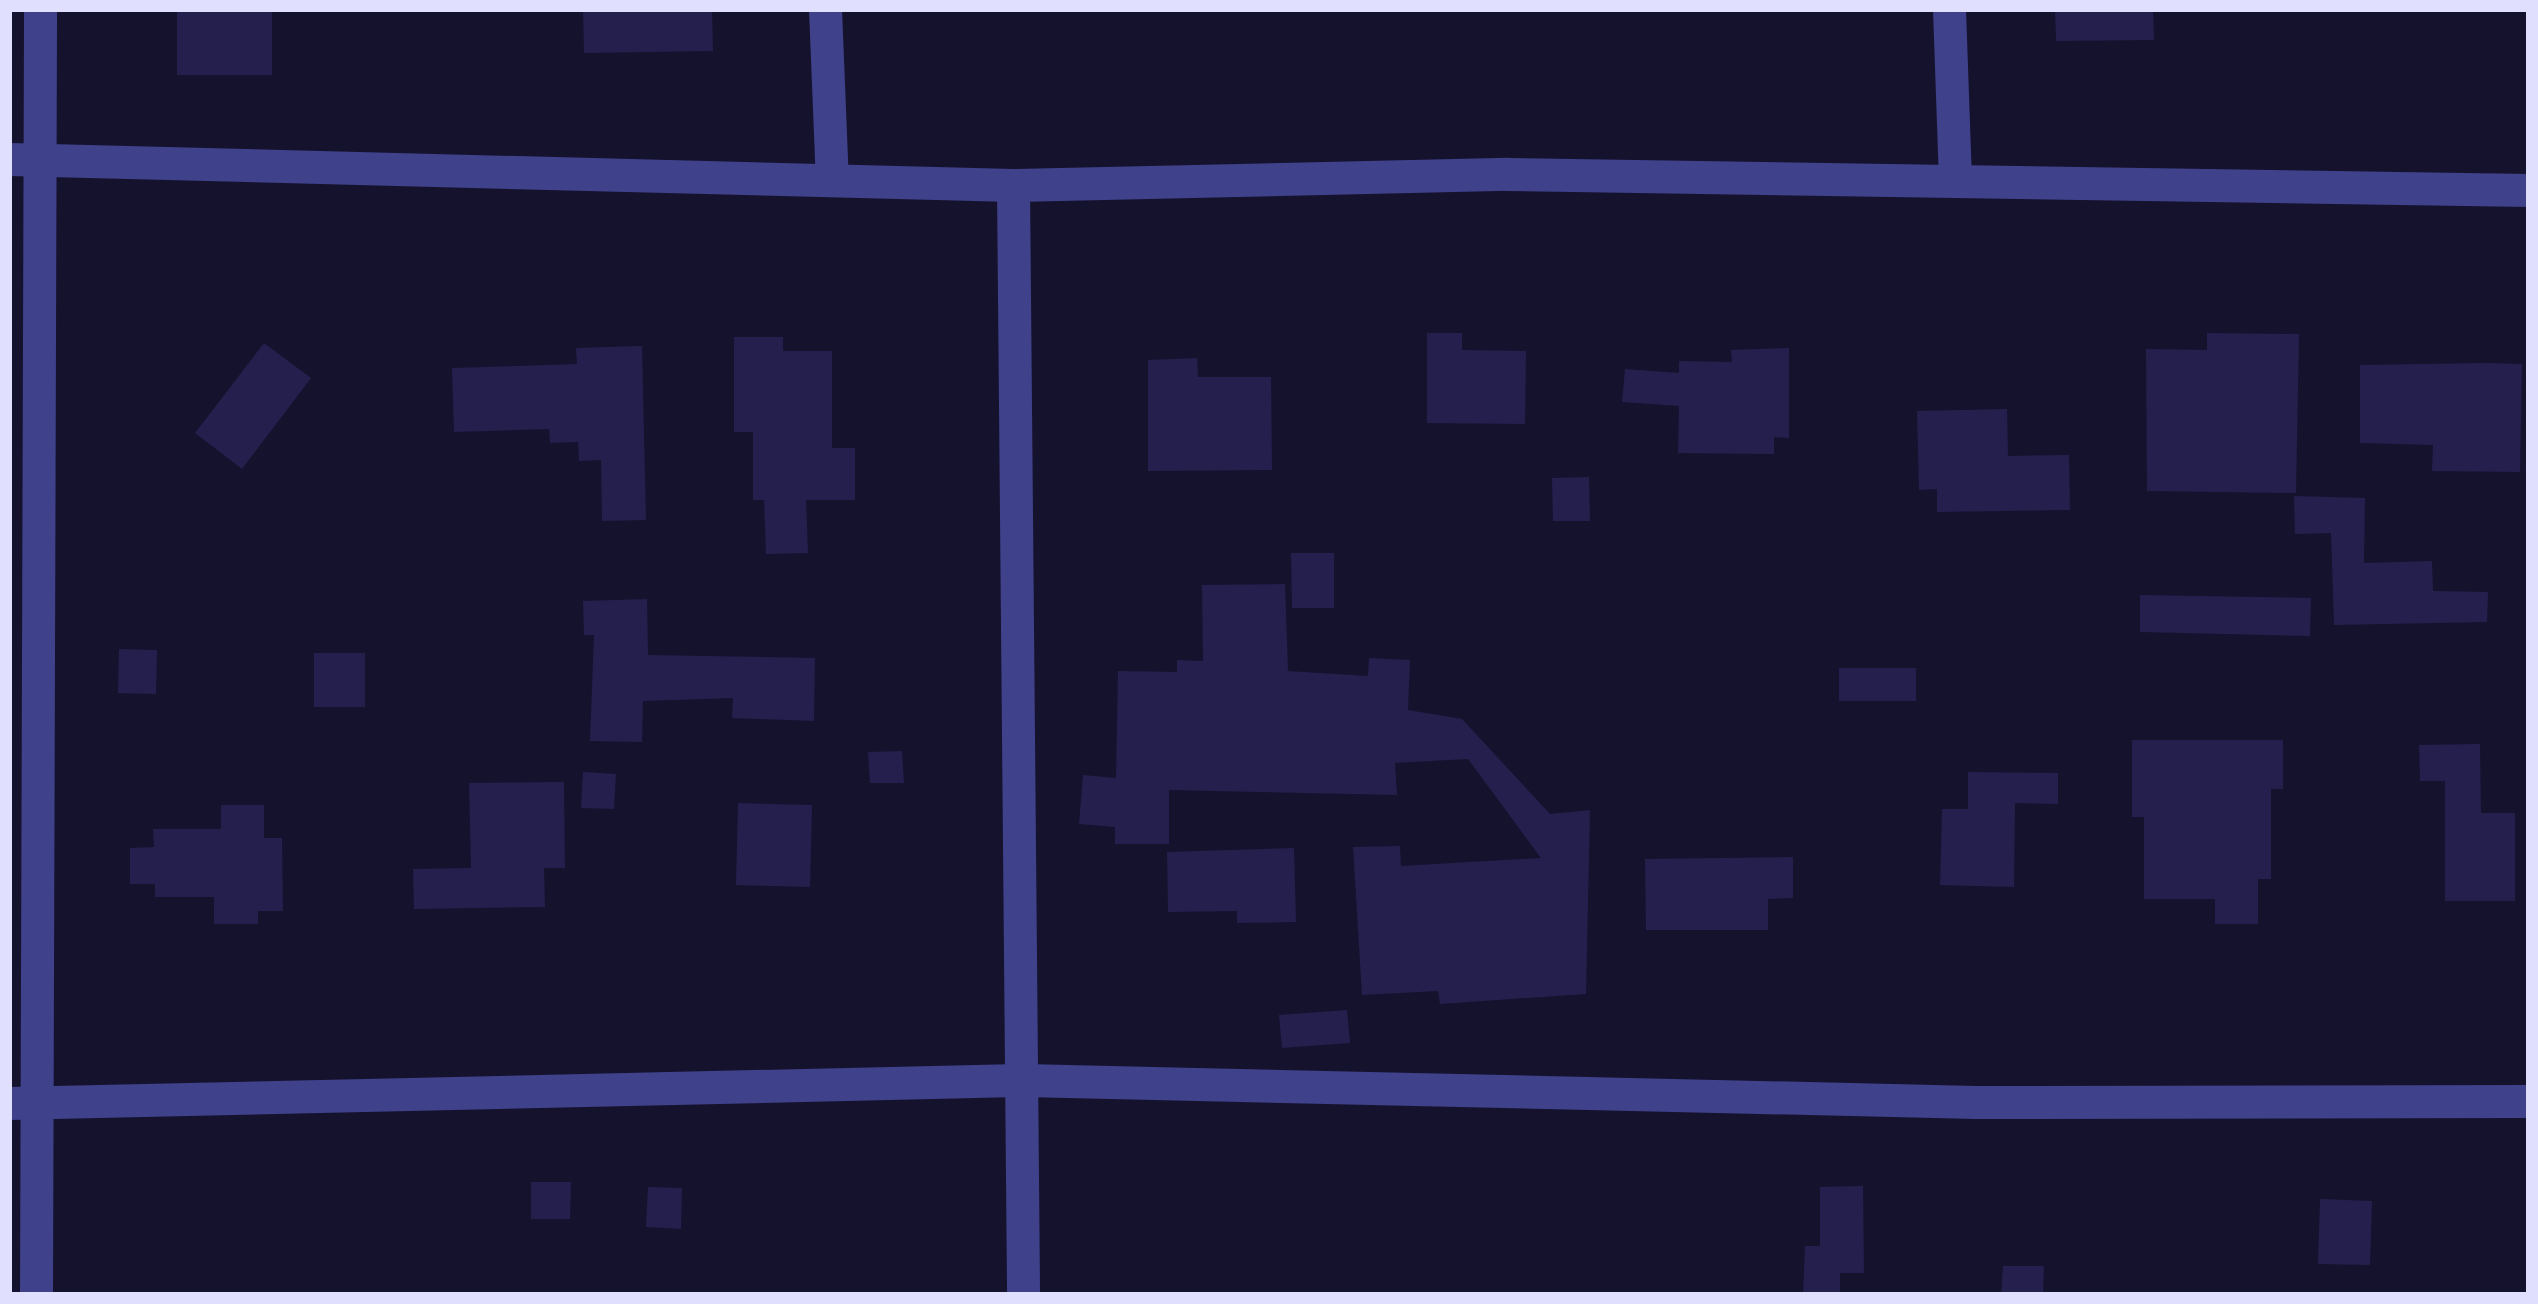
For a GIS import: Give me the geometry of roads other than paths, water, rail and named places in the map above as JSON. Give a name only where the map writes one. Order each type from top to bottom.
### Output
[{"type":"street","points":[[36,1295],[23,1103],[26,159],[40,9]]},
{"type":"street","points":[[825,9],[832,180]]},
{"type":"street","points":[[1949,9],[1955,177]]},
{"type":"street","points":[[26,159],[1013,184],[1508,173],[2529,190]]},
{"type":"street","points":[[1013,184],[1023,1295]]},
{"type":"street","points":[[23,1103],[1024,1080],[1976,1102],[2529,1101]]}]
